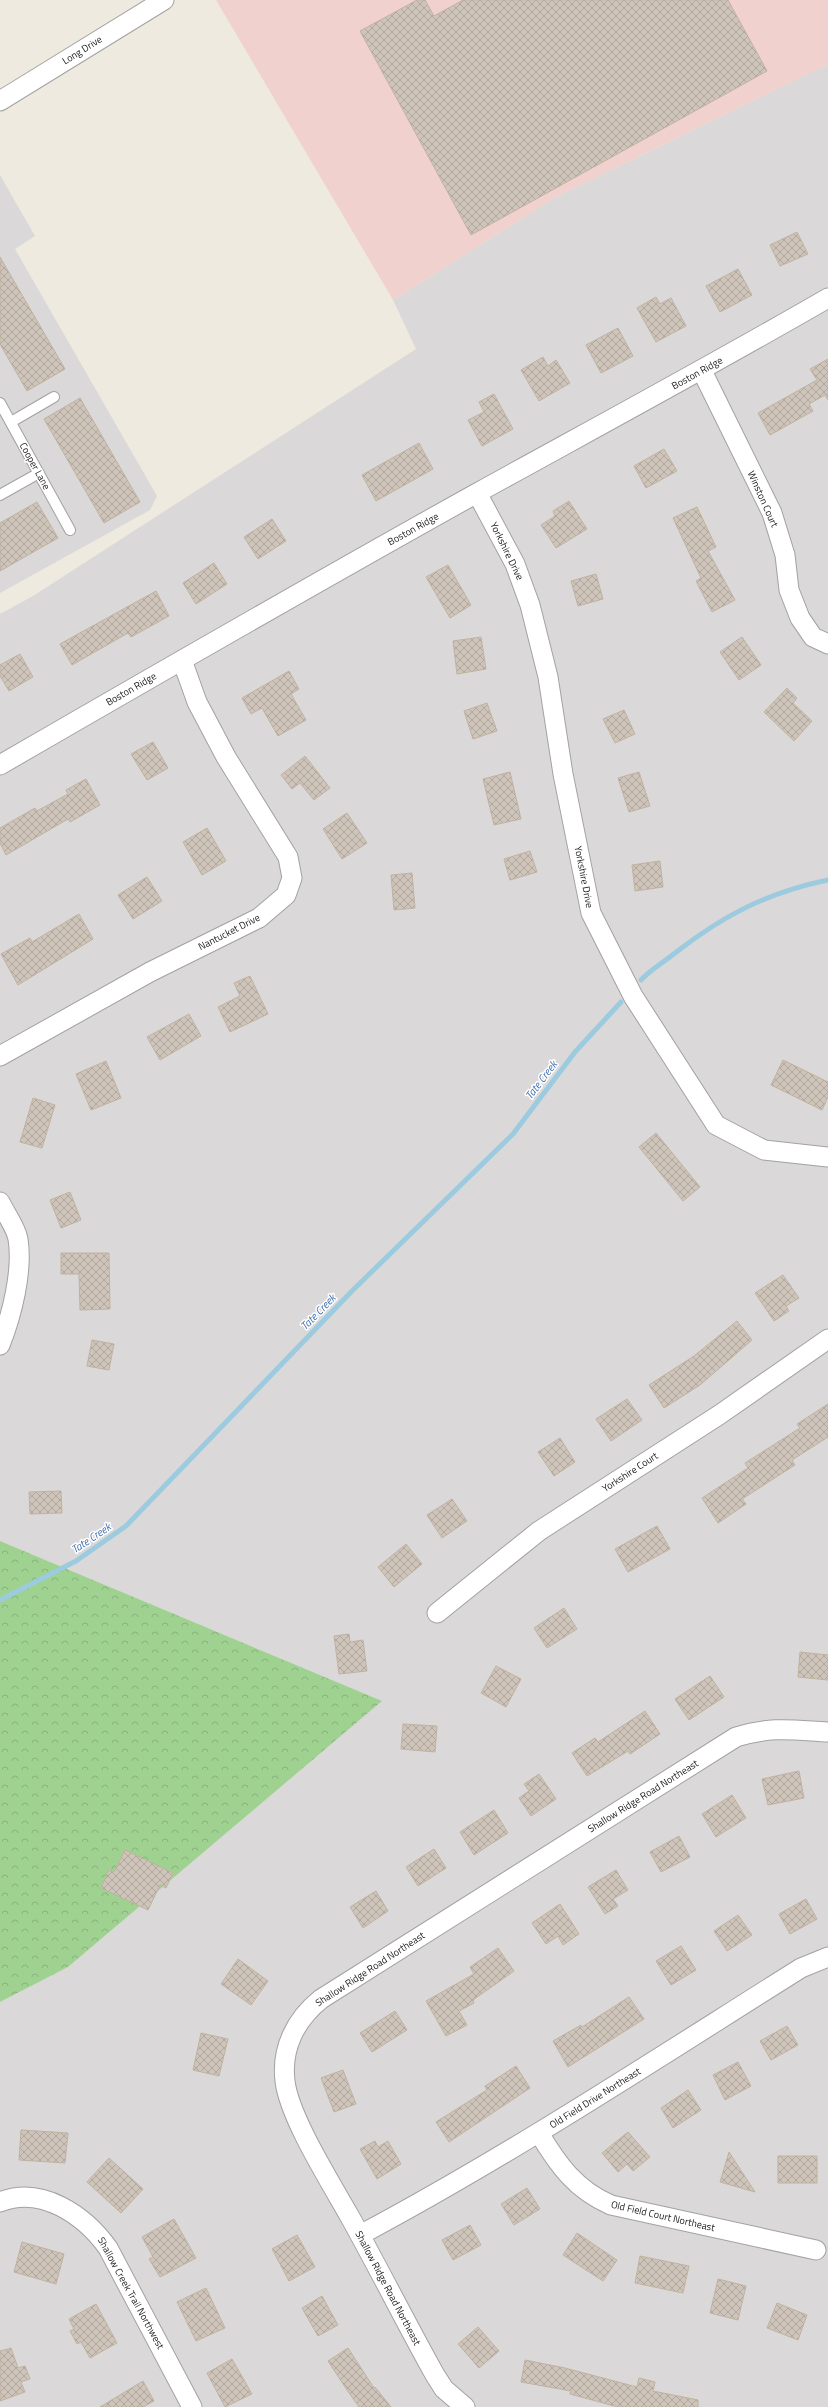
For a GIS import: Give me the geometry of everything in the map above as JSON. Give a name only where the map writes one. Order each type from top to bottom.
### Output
[{"type":"street","name":"Long Drive","points":[[0,101],[164,0]]},
{"type":"street","name":"Boston Ridge","points":[[0,765],[477,493],[702,371],[828,298]]},
{"type":"street","name":"Winston Court","points":[[702,371],[772,513],[785,555],[789,590],[800,618],[813,637],[828,644]]},
{"type":"street","name":"Yorkshire Drive","points":[[477,493],[515,564],[530,605],[548,677],[563,774],[591,913],[633,996],[716,1125],[764,1150],[828,1157]]},
{"type":"street","name":"Nantucket Drive","points":[[0,1056],[150,972],[259,918],[286,895],[292,878],[288,857],[226,757],[197,702],[182,660]]},
{"type":"street","points":[[0,1202],[18,1238],[18,1275],[10,1322],[0,1345]]},
{"type":"street","name":"Yorkshire Court","points":[[437,1612],[539,1531],[719,1415],[828,1339]]},
{"type":"street","name":"Shallow Ridge Road Northeast","points":[[465,2407],[444,2389],[435,2375],[317,2158],[288,2095],[285,2080],[288,2043],[307,2010],[321,1999],[736,1737],[760,1730],[782,1728],[828,1732]]},
{"type":"street","name":"Old Field Drive Northeast","points":[[360,2235],[449,2187],[539,2133],[801,1968],[828,1957]]},
{"type":"street","name":"Old Field Court Northeast","points":[[539,2133],[572,2180],[596,2199],[611,2205],[816,2250]]},
{"type":"street","name":"Shallow Creek Trail Northwest","points":[[0,2202],[21,2198],[54,2203],[68,2210],[96,2231],[108,2248],[192,2407]]},
{"type":"lane","points":[[11,422],[54,397]]},
{"type":"lane","name":"Cooper Lane","points":[[0,403],[70,530]]},
{"type":"lane","points":[[0,495],[39,473]]},
{"type":"shaded area","points":[[216,0],[828,0],[828,64],[554,198],[393,300]]},
{"type":"shaded area","points":[[828,64],[828,2407],[0,2407],[0,2002],[68,1967],[381,1701],[0,1541],[0,614],[33,596],[416,349],[393,300],[554,198]]},
{"type":"shaded area","points":[[0,175],[35,236],[15,249],[157,496],[150,510],[0,593]]},
{"type":"green space","points":[[0,1541],[382,1701],[68,1967],[0,2002]]},
{"type":"building","points":[[417,0],[425,0],[434,16],[463,0],[728,0],[767,71],[471,235],[360,31]]},
{"type":"building","points":[[797,232],[808,254],[780,266],[770,245]]},
{"type":"building","points":[[0,257],[65,369],[27,391],[0,344]]},
{"type":"building","points":[[738,269],[752,295],[720,312],[706,286]]},
{"type":"building","points":[[656,297],[660,304],[671,298],[686,326],[656,342],[637,308]]},
{"type":"building","points":[[618,328],[633,356],[601,373],[586,345]]},
{"type":"building","points":[[543,357],[548,366],[556,360],[570,383],[539,401],[521,370]]},
{"type":"building","points":[[828,359],[828,400],[825,395],[809,404],[813,411],[770,435],[758,413],[817,380],[810,369]]},
{"type":"building","points":[[494,394],[513,429],[482,446],[468,420],[484,412],[479,402]]},
{"type":"building","points":[[80,398],[140,502],[104,523],[44,419]]},
{"type":"building","points":[[419,443],[433,469],[376,501],[362,475]]},
{"type":"building","points":[[664,449],[677,471],[646,488],[634,466]]},
{"type":"building","points":[[569,501],[587,529],[556,548],[541,525],[555,516],[553,511]]},
{"type":"building","points":[[37,502],[58,538],[0,571],[0,523]]},
{"type":"building","points":[[697,507],[716,547],[708,551],[735,600],[712,612],[696,581],[701,578],[673,518]]},
{"type":"building","points":[[272,519],[286,541],[258,559],[244,537]]},
{"type":"building","points":[[214,563],[227,584],[196,604],[183,583]]},
{"type":"building","points":[[448,565],[471,605],[450,618],[426,577]]},
{"type":"building","points":[[596,574],[603,599],[578,606],[571,581]]},
{"type":"building","points":[[156,591],[169,616],[131,637],[128,633],[72,665],[60,644]]},
{"type":"building","points":[[481,637],[486,669],[457,674],[453,641]]},
{"type":"building","points":[[742,637],[761,665],[739,680],[720,652]]},
{"type":"building","points":[[20,654],[33,677],[9,691],[0,676],[0,665]]},
{"type":"building","points":[[289,671],[299,689],[291,694],[306,720],[278,736],[262,708],[251,714],[242,698]]},
{"type":"building","points":[[787,688],[797,698],[793,703],[812,721],[794,741],[764,712]]},
{"type":"building","points":[[487,703],[497,731],[473,739],[464,711]]},
{"type":"building","points":[[624,710],[635,734],[615,743],[603,719]]},
{"type":"building","points":[[153,742],[168,768],[147,780],[131,754]]},
{"type":"building","points":[[305,756],[330,788],[314,800],[300,783],[292,789],[281,775]]},
{"type":"building","points":[[510,772],[521,819],[494,825],[483,779]]},
{"type":"building","points":[[639,772],[650,806],[629,812],[618,778]]},
{"type":"building","points":[[86,779],[100,805],[70,822],[68,819],[6,855],[0,843],[0,828],[35,808],[37,811],[68,794],[66,790]]},
{"type":"building","points":[[347,813],[367,843],[342,859],[323,829]]},
{"type":"building","points":[[207,828],[226,861],[202,875],[183,842]]},
{"type":"building","points":[[530,851],[537,872],[510,880],[504,859]]},
{"type":"building","points":[[660,861],[663,887],[635,891],[632,865]]},
{"type":"building","points":[[412,873],[415,908],[394,910],[391,875]]},
{"type":"building","points":[[147,877],[162,901],[133,919],[118,895]]},
{"type":"building","points":[[79,914],[93,939],[18,985],[1,954],[30,938],[32,942]]},
{"type":"building","points":[[250,976],[268,1014],[230,1032],[218,1007],[240,996],[234,983]]},
{"type":"building","points":[[189,1014],[201,1036],[160,1060],[147,1037]]},
{"type":"building","points":[[783,1060],[828,1082],[828,1097],[822,1110],[771,1085]]},
{"type":"building","points":[[106,1061],[121,1098],[91,1110],[76,1074]]},
{"type":"building","points":[[33,1098],[55,1105],[42,1148],[20,1142]]},
{"type":"building","points":[[656,1133],[700,1187],[683,1201],[639,1147]]},
{"type":"building","points":[[70,1192],[81,1220],[61,1228],[50,1200]]},
{"type":"building","points":[[61,1253],[109,1253],[110,1309],[80,1310],[79,1274],[61,1274]]},
{"type":"building","points":[[783,1275],[799,1298],[786,1306],[789,1311],[774,1321],[755,1293]]},
{"type":"building","points":[[737,1321],[752,1340],[700,1385],[664,1408],[649,1385],[694,1356]]},
{"type":"building","points":[[92,1340],[114,1344],[109,1370],[87,1366]]},
{"type":"building","points":[[627,1399],[642,1420],[611,1441],[596,1419]]},
{"type":"building","points":[[828,1404],[828,1437],[792,1460],[795,1465],[742,1499],[746,1504],[718,1523],[702,1498],[748,1468],[745,1463],[800,1428],[797,1424]]},
{"type":"building","points":[[560,1438],[575,1462],[554,1476],[538,1452]]},
{"type":"building","points":[[61,1491],[62,1513],[30,1514],[29,1492]]},
{"type":"building","points":[[452,1499],[467,1521],[442,1538],[427,1515]]},
{"type":"building","points":[[657,1526],[670,1549],[628,1572],[615,1549]]},
{"type":"building","points":[[406,1544],[422,1564],[394,1587],[378,1567]]},
{"type":"building","points":[[564,1608],[577,1629],[547,1648],[534,1628]]},
{"type":"building","points":[[349,1634],[350,1642],[363,1640],[367,1671],[339,1674],[334,1636]]},
{"type":"building","points":[[800,1652],[828,1655],[828,1680],[798,1677]]},
{"type":"building","points":[[496,1666],[521,1679],[506,1707],[481,1693]]},
{"type":"building","points":[[710,1676],[724,1697],[689,1720],[675,1699]]},
{"type":"building","points":[[645,1711],[660,1734],[630,1754],[628,1751],[587,1776],[572,1753],[595,1738],[598,1742]]},
{"type":"building","points":[[403,1724],[437,1726],[435,1752],[401,1749]]},
{"type":"building","points":[[799,1771],[804,1798],[768,1805],[762,1779]]},
{"type":"building","points":[[539,1774],[556,1799],[531,1816],[519,1798],[529,1791],[524,1784]]},
{"type":"building","points":[[732,1795],[746,1818],[716,1837],[702,1814]]},
{"type":"building","points":[[494,1810],[508,1833],[474,1855],[460,1832]]},
{"type":"building","points":[[679,1836],[690,1857],[661,1872],[650,1852]]},
{"type":"building","points":[[434,1849],[446,1868],[418,1886],[406,1867]]},
{"type":"building","points":[[125,1850],[173,1873],[166,1888],[160,1885],[148,1910],[101,1888],[109,1870],[114,1872]]},
{"type":"building","points":[[616,1870],[628,1890],[613,1899],[618,1906],[605,1914],[588,1887]]},
{"type":"building","points":[[376,1891],[388,1911],[363,1928],[350,1907]]},
{"type":"building","points":[[806,1899],[817,1919],[790,1934],[779,1914]]},
{"type":"building","points":[[560,1904],[579,1934],[563,1945],[558,1936],[546,1944],[532,1923]]},
{"type":"building","points":[[738,1915],[752,1935],[727,1951],[714,1931]]},
{"type":"building","points":[[681,1946],[696,1970],[671,1985],[656,1961]]},
{"type":"building","points":[[498,1948],[514,1971],[473,2000],[474,2003],[459,2011],[467,2025],[446,2036],[426,2001],[474,1974],[470,1967]]},
{"type":"building","points":[[238,1959],[268,1981],[251,2005],[221,1984]]},
{"type":"building","points":[[629,1997],[644,2019],[568,2067],[553,2041],[581,2025],[582,2027]]},
{"type":"building","points":[[395,2011],[407,2030],[372,2052],[360,2033]]},
{"type":"building","points":[[787,2026],[798,2045],[771,2060],[760,2041]]},
{"type":"building","points":[[201,2033],[228,2039],[219,2076],[193,2070]]},
{"type":"building","points":[[738,2062],[751,2086],[725,2100],[713,2075]]},
{"type":"building","points":[[516,2066],[530,2088],[449,2142],[436,2122],[487,2090],[485,2086]]},
{"type":"building","points":[[343,2070],[356,2104],[334,2112],[321,2078]]},
{"type":"building","points":[[688,2090],[701,2110],[673,2128],[661,2108]]},
{"type":"building","points":[[21,2130],[68,2133],[65,2163],[19,2160]]},
{"type":"building","points":[[628,2132],[650,2157],[633,2171],[627,2164],[618,2172],[602,2153]]},
{"type":"building","points":[[375,2141],[378,2147],[388,2141],[401,2164],[377,2179],[360,2149]]},
{"type":"building","points":[[729,2152],[755,2192],[720,2182]]},
{"type":"building","points":[[778,2156],[817,2156],[817,2183],[778,2183]]},
{"type":"building","points":[[109,2158],[143,2189],[121,2213],[87,2182]]},
{"type":"building","points":[[527,2188],[540,2209],[514,2225],[501,2204]]},
{"type":"building","points":[[174,2219],[196,2258],[160,2277],[149,2259],[153,2257],[142,2237]]},
{"type":"building","points":[[470,2225],[481,2245],[453,2260],[442,2240]]},
{"type":"building","points":[[577,2233],[617,2260],[603,2281],[563,2255]]},
{"type":"building","points":[[297,2235],[315,2267],[289,2281],[272,2249]]},
{"type":"building","points":[[22,2242],[64,2254],[56,2284],[14,2272]]},
{"type":"building","points":[[640,2256],[689,2266],[683,2293],[635,2283]]},
{"type":"building","points":[[718,2279],[746,2286],[738,2320],[710,2313]]},
{"type":"building","points":[[206,2288],[225,2328],[196,2341],[177,2302]]},
{"type":"building","points":[[322,2296],[338,2325],[318,2336],[302,2308]]},
{"type":"building","points":[[777,2303],[807,2315],[798,2340],[767,2328]]},
{"type":"building","points":[[96,2304],[117,2343],[90,2358],[81,2342],[77,2344],[70,2331],[74,2329],[69,2319]]},
{"type":"building","points":[[478,2327],[499,2351],[479,2368],[458,2344]]},
{"type":"building","points":[[11,2348],[18,2368],[25,2366],[30,2379],[21,2382],[25,2392],[0,2401],[0,2351]]},
{"type":"building","points":[[348,2348],[374,2388],[375,2387],[391,2407],[359,2407],[328,2361]]},
{"type":"building","points":[[232,2359],[252,2394],[225,2407],[207,2373]]},
{"type":"building","points":[[525,2360],[565,2368],[637,2387],[639,2378],[655,2382],[653,2391],[698,2400],[698,2407],[618,2407],[570,2394],[571,2391],[521,2382]]},
{"type":"building","points":[[143,2381],[154,2401],[143,2407],[100,2407]]},
{"type":"waterway","name":"Tate Creek","points":[[641,980],[653,969],[693,939],[747,907],[785,892],[828,880]]},
{"type":"waterway","name":"Tate Creek","points":[[0,1600],[76,1561],[126,1526],[353,1290],[513,1134],[575,1052],[621,1002]]}]
